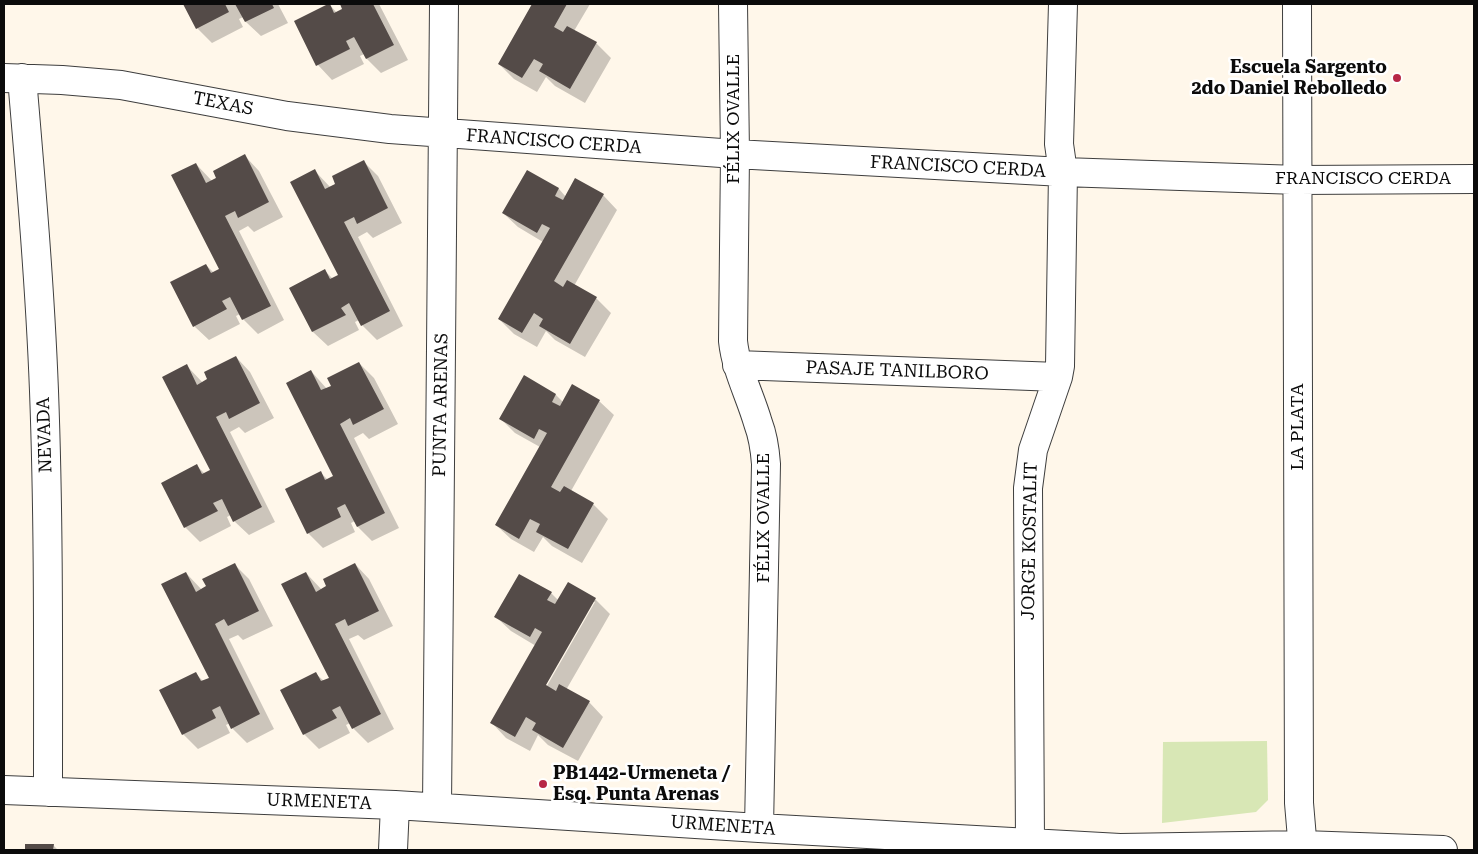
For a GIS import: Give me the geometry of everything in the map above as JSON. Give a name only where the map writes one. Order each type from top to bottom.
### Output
[{"type":"street","name":"PUNTA ARENAS","points":[[437,807],[444,4]]},
{"type":"street","name":"FÉLIX OVALLE","points":[[733,4],[735,154],[733,341],[737,364],[764,443],[766,464],[759,828]]},
{"type":"street","name":"JORGE KOSTALIT","points":[[1014,845],[1028,488],[1033,450],[1058,377],[1062,343],[1063,172],[1059,144],[1063,4]]},
{"type":"street","name":"LA PLATA","points":[[1297,4],[1300,803],[1303,848]]},
{"type":"street","name":"TEXAS","points":[[13,78],[121,85],[287,116],[443,134]]},
{"type":"street","name":"NEVADA","points":[[13,78],[36,235],[44,390],[48,792]]},
{"type":"street","name":"FRANCISCO CERDA","points":[[443,134],[735,154],[1063,172],[1298,180],[1474,179]]},
{"type":"street","name":"PASAJE TANILBORO","points":[[737,364],[1058,377]]},
{"type":"street","name":"URMENETA","points":[[4,790],[437,807],[1014,845],[1149,849],[1303,848],[1443,850]]},
{"type":"street","points":[[393,850],[395,805]]},
{"type":"green space","points":[[1267,741],[1268,800],[1256,812],[1162,823],[1163,742]]},
{"type":"building","points":[[183,4],[225,4],[229,12],[196,29]]},
{"type":"building","points":[[235,4],[272,4],[274,8],[245,22]]},
{"type":"building","points":[[330,4],[334,13],[342,9],[340,4],[373,4],[394,45],[366,59],[354,37],[346,41],[350,49],[316,66],[294,21]]},
{"type":"building","points":[[532,4],[567,4],[554,27],[563,32],[567,26],[597,42],[570,89],[539,71],[543,64],[534,59],[522,78],[498,64]]},
{"type":"building","points":[[245,154],[269,202],[238,218],[235,211],[225,216],[271,306],[242,320],[230,297],[222,301],[227,309],[193,327],[170,282],[206,264],[211,273],[219,269],[171,175],[196,163],[206,183],[216,178],[213,171]]},
{"type":"building","points":[[364,160],[388,208],[357,224],[354,217],[344,222],[390,311],[361,326],[349,303],[341,308],[346,315],[312,332],[289,288],[325,269],[330,279],[338,275],[290,182],[315,169],[325,189],[335,184],[332,176]]},
{"type":"building","points":[[527,170],[559,188],[555,196],[563,200],[575,178],[604,194],[554,281],[563,287],[567,280],[597,297],[570,344],[539,326],[543,319],[534,313],[522,333],[498,319],[550,228],[542,224],[537,233],[502,213]]},
{"type":"building","points":[[236,356],[260,403],[229,419],[226,412],[216,417],[262,507],[233,522],[222,499],[213,503],[218,511],[184,528],[161,483],[197,464],[202,474],[210,470],[162,377],[187,364],[197,385],[207,379],[204,372]]},
{"type":"building","points":[[359,362],[384,409],[353,425],[350,418],[340,424],[385,513],[357,527],[345,504],[337,508],[341,517],[307,534],[285,489],[321,471],[325,480],[333,476],[286,383],[311,370],[321,390],[331,386],[327,378]]},
{"type":"building","points":[[524,375],[556,394],[552,402],[560,406],[572,384],[600,400],[551,487],[560,492],[564,486],[594,503],[568,549],[536,532],[540,524],[530,519],[519,539],[495,525],[547,433],[539,429],[534,439],[499,419]]},
{"type":"building","points":[[235,563],[259,611],[228,626],[224,619],[215,624],[260,714],[231,729],[220,706],[212,710],[216,718],[182,735],[159,690],[196,672],[201,681],[209,678],[161,584],[186,572],[196,592],[206,586],[202,579]]},
{"type":"building","points":[[355,563],[379,611],[348,626],[345,619],[335,624],[381,714],[352,729],[340,706],[332,710],[337,718],[303,735],[280,690],[316,672],[321,681],[329,678],[281,584],[306,572],[316,592],[326,586],[323,579]]},
{"type":"building","points":[[519,574],[552,592],[547,600],[555,604],[568,582],[596,598],[546,685],[556,691],[559,684],[590,701],[563,748],[532,730],[536,723],[526,717],[515,737],[490,723],[542,632],[535,628],[530,637],[494,617]]},
{"type":"building","points":[[25,844],[54,844],[53,850],[25,850]]},
{"type":"place","name":"Escuela Sargento 2do Daniel Rebolledo","points":[[1397,78]]},
{"type":"place","name":"PB1442-Urmeneta / Esq. Punta Arenas","points":[[543,784]]}]
